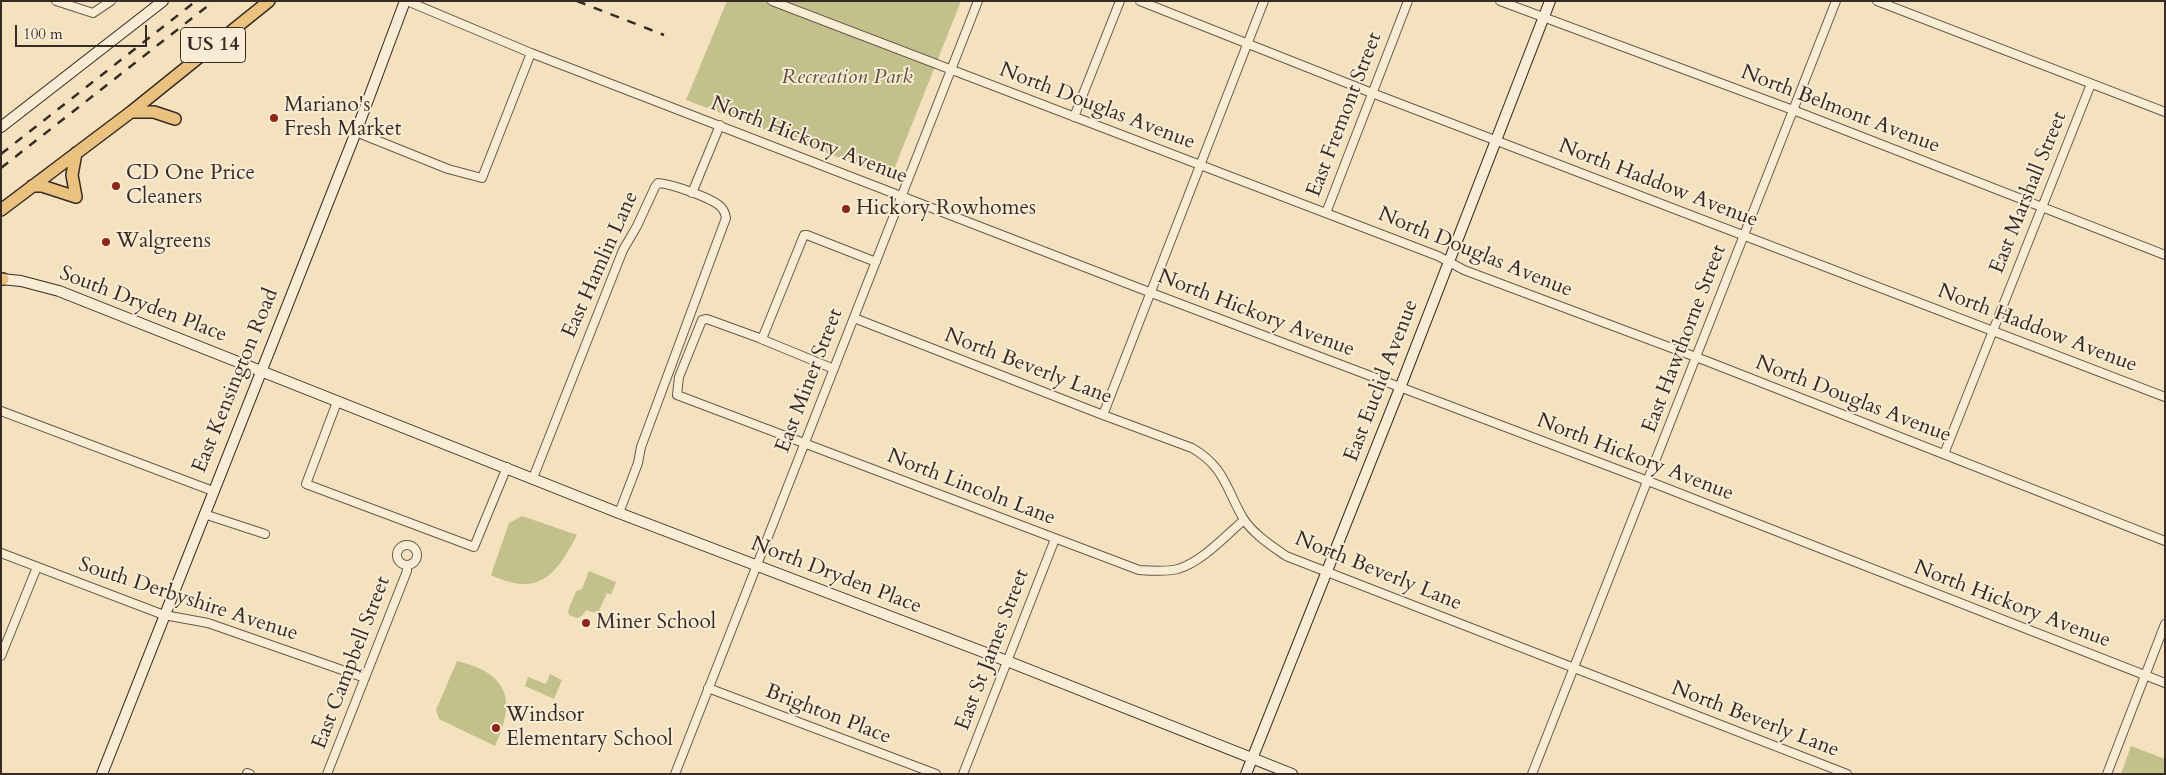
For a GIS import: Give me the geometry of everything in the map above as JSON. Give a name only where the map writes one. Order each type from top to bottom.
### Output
[{"type":"main road","name":"US 14","points":[[1,210],[131,112],[270,1]]},
{"type":"main road","points":[[131,112],[155,113],[175,119]]},
{"type":"main road","points":[[32,186],[42,186],[76,197],[72,175],[76,152]]},
{"type":"street","points":[[56,1],[93,14],[111,1]]},
{"type":"street","points":[[1,127],[163,1]]},
{"type":"street","name":"North Hickory Avenue","points":[[406,1],[531,53],[1400,388],[1648,481],[2165,683]]},
{"type":"street","name":"East Kensington Road","points":[[102,774],[406,1]]},
{"type":"street","name":"North Douglas Avenue","points":[[772,1],[1436,255],[1464,270],[1696,357],[2165,541]]},
{"type":"street","name":"East Miner Street","points":[[675,774],[978,1]]},
{"type":"street","points":[[1074,117],[1120,1]]},
{"type":"street","name":"North Haddow Avenue","points":[[1140,1],[1372,93],[2165,397]]},
{"type":"street","points":[[1103,416],[1264,1]]},
{"type":"street","name":"East Fremont Street","points":[[1326,213],[1408,1]]},
{"type":"street","name":"North Belmont Avenue","points":[[1500,1],[1793,110],[2165,255]]},
{"type":"street","name":"East Euclid Avenue","points":[[1246,774],[1400,388],[1550,1]]},
{"type":"street","name":"East Hawthorne Street","points":[[1532,774],[1836,1]]},
{"type":"street","points":[[1877,1],[2165,112]]},
{"type":"street","points":[[356,132],[448,169],[482,178],[531,53]]},
{"type":"street","name":"East Marshall Street","points":[[1944,454],[2091,84]]},
{"type":"street","points":[[692,193],[720,125]]},
{"type":"street","name":"East Hamlin Lane","points":[[534,478],[623,250],[637,226],[652,192],[658,183],[692,193],[720,206],[726,218],[641,447],[638,463],[619,513]]},
{"type":"street","points":[[834,369],[761,339],[765,336],[804,236],[807,235],[876,262]]},
{"type":"street","name":"South Dryden Place","points":[[2,279],[20,281],[59,292],[407,429]]},
{"type":"street","name":"North Beverly Lane","points":[[854,318],[1103,416],[1192,448],[1202,454],[1225,480],[1244,520],[1268,543],[1286,556],[1847,774]]},
{"type":"street","name":"North Lincoln Lane","points":[[761,339],[707,320],[702,320],[679,378],[677,395],[1126,566],[1154,571],[1178,569],[1202,556],[1244,520]]},
{"type":"street","points":[[337,402],[306,484],[474,547],[507,467]]},
{"type":"street","points":[[1,412],[213,491]]},
{"type":"street","name":"North Dryden Place","points":[[407,429],[507,467],[619,513],[1007,661],[1292,774]]},
{"type":"street","points":[[204,514],[265,534]]},
{"type":"street","name":"East St James Street","points":[[963,774],[1055,538]]},
{"type":"street","name":"South Derbyshire Avenue","points":[[1,553],[164,615],[208,623],[365,678]]},
{"type":"street","name":"East Campbell Street","points":[[327,774],[407,571],[407,565]]},
{"type":"street","points":[[1,656],[37,567]]},
{"type":"street","points":[[2106,774],[2165,624]]},
{"type":"street","name":"Brighton Place","points":[[708,688],[936,774]]},
{"type":"green space","name":"Recreation Park","points":[[727,1],[961,1],[891,177],[686,100]]},
{"type":"green space","points":[[522,516],[577,535],[553,572],[533,583],[521,584],[491,575],[509,523]]},
{"type":"green space","points":[[589,571],[616,582],[611,595],[607,593],[599,611],[595,613],[586,610],[582,616],[577,618],[569,615],[568,611],[576,591],[582,589]]},
{"type":"green space","points":[[457,661],[488,673],[497,681],[503,691],[506,702],[506,715],[495,746],[439,719],[436,710]]},
{"type":"green space","points":[[550,674],[562,680],[554,699],[525,686],[528,677],[546,684]]},
{"type":"green space","points":[[2131,746],[2165,759],[2165,774],[2121,774]]},
{"type":"railway","points":[[1,154],[196,1]]},
{"type":"railway","points":[[1,168],[214,1]]},
{"type":"railway","points":[[577,1],[664,35]]},
{"type":"place","name":"Mariano's Fresh Market","points":[[274,118]]},
{"type":"place","name":"CD One Price Cleaners","points":[[116,186]]},
{"type":"place","name":"Hickory Rowhomes","points":[[846,209]]},
{"type":"place","name":"Walgreens","points":[[106,242]]},
{"type":"place","name":"Miner School","points":[[586,623]]},
{"type":"place","name":"Windsor Elementary School","points":[[496,728]]}]
